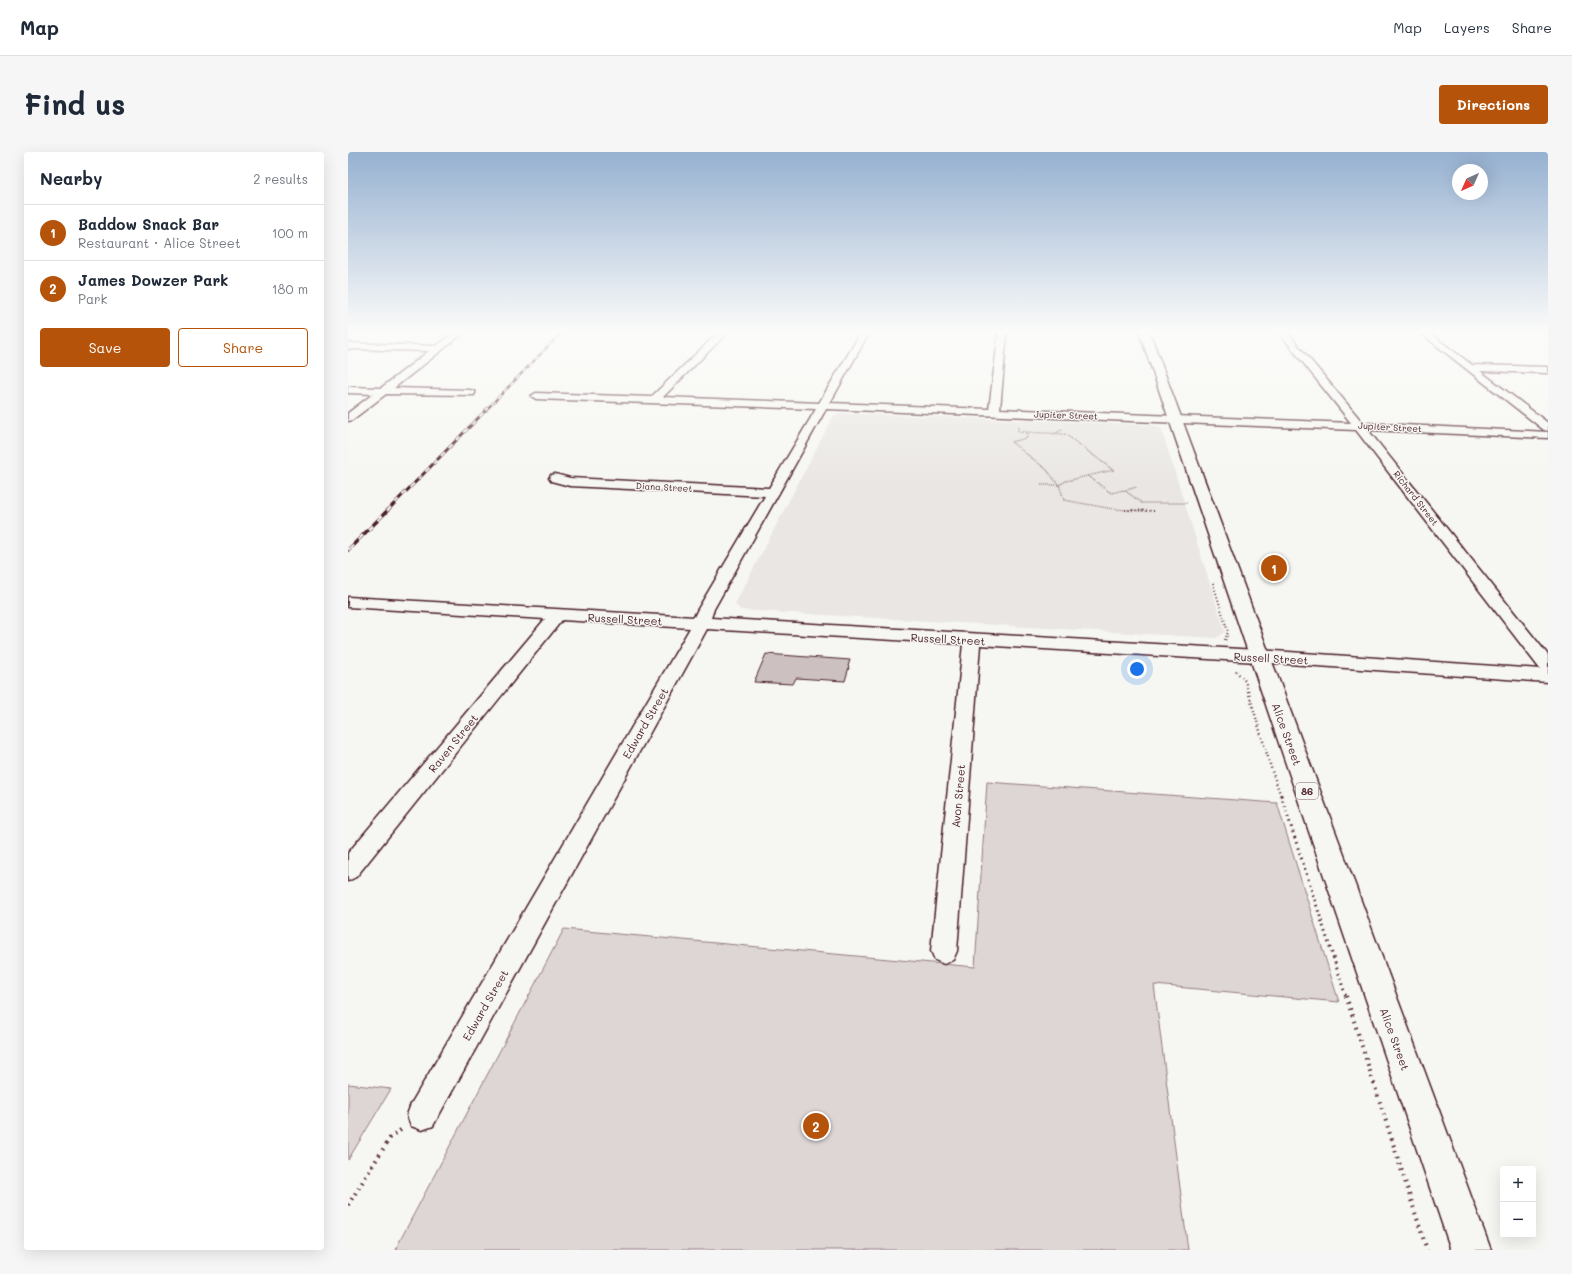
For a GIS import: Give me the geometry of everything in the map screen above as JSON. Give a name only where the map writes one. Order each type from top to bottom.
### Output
[{"type":"main road","name":"Alice Street","points":[[1162,382],[1470,1250]]},
{"type":"street","points":[[348,418],[395,382]]},
{"type":"street","points":[[654,400],[672,382]]},
{"type":"street","name":"Edward Street","points":[[422,1115],[681,660],[700,624],[703,615],[837,382]]},
{"type":"street","points":[[994,412],[998,382]]},
{"type":"street","name":"Richard Street","points":[[1324,382],[1548,667]]},
{"type":"street","points":[[1489,382],[1548,428]]},
{"type":"street","points":[[348,390],[470,394]]},
{"type":"street","name":"Jupiter Street","points":[[536,396],[1548,434]]},
{"type":"street","name":"Diana Street","points":[[555,478],[570,482],[773,492]]},
{"type":"street","name":"Russell Street","points":[[348,602],[1548,676]]},
{"type":"street","name":"Raven Street","points":[[348,870],[557,615]]},
{"type":"street","name":"Avon Street","points":[[944,951],[972,640]]},
{"type":"path","points":[[1018,424],[1018,431],[1022,432],[1066,434],[1113,470],[1066,481],[1059,485],[1041,485]]},
{"type":"path","points":[[1027,433],[1027,438],[1011,442],[1046,469],[1059,485],[1064,500],[1112,509],[1155,511]]},
{"type":"path","points":[[1088,476],[1111,493],[1137,488]]},
{"type":"path","points":[[1125,490],[1142,503],[1187,502]]},
{"type":"path","points":[[1233,665],[1245,681],[1272,771],[1286,808],[1427,1250]]},
{"type":"path","points":[[348,1205],[390,1138],[422,1115]]},
{"type":"shaded area","points":[[841,413],[1153,425],[1161,428],[1225,632],[1216,638],[741,610],[735,604],[834,415]]},
{"type":"shaded area","points":[[987,782],[1277,803],[1339,1002],[1154,985],[1188,1250],[395,1250],[564,929],[975,967]]},
{"type":"shaded area","points":[[348,1084],[391,1089],[348,1160]]},
{"type":"building","points":[[766,654],[850,660],[845,681],[796,678],[793,684],[754,682]]},
{"type":"railway","points":[[485,411],[513,382]]},
{"type":"railway","points":[[387,511],[486,410]]},
{"type":"railway","points":[[348,550],[387,511]]},
{"type":"place","name":"Baddow Snack Bar","points":[[1274,568]]},
{"type":"place","name":"James Dowzer Park","points":[[816,1126]]}]
